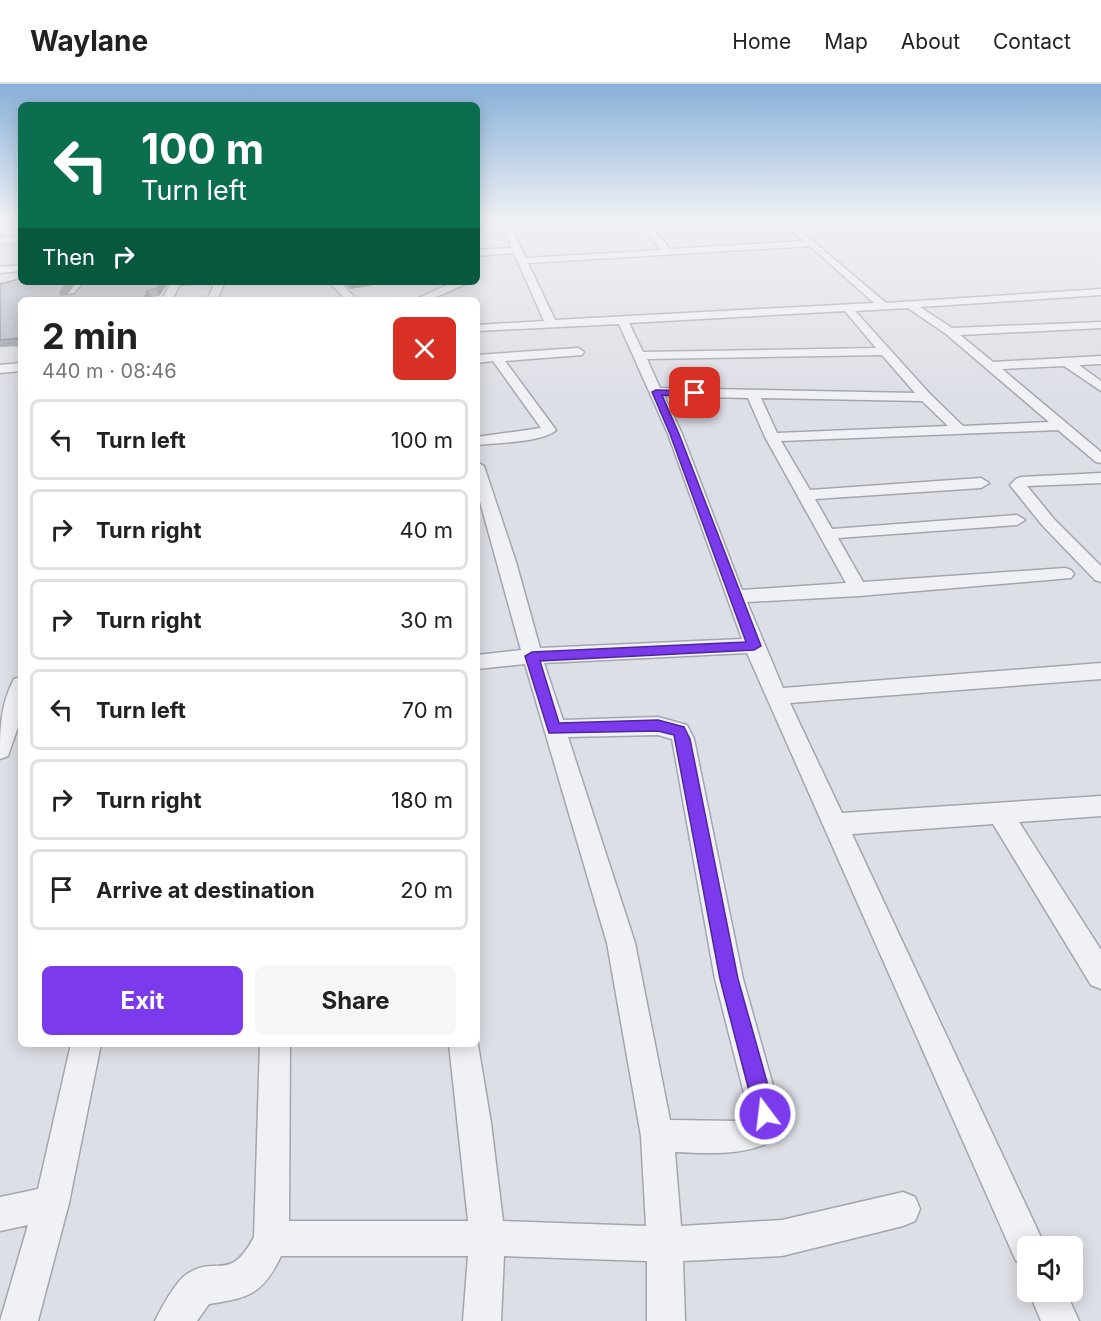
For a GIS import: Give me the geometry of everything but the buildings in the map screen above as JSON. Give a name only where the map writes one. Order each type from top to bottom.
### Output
[{"type":"street","points":[[530,279],[551,324]]},
{"type":"street","points":[[852,279],[885,308]]},
{"type":"street","points":[[337,285],[349,297]]},
{"type":"street","points":[[427,297],[458,285]]},
{"type":"street","points":[[480,328],[622,319],[885,308],[1101,292]]},
{"type":"street","points":[[912,306],[950,332],[1101,459]]},
{"type":"street","points":[[849,310],[925,397],[960,430]]},
{"type":"street","points":[[622,319],[675,434],[754,646],[1022,1236]]},
{"type":"street","points":[[950,332],[1101,325]]},
{"type":"street","points":[[638,357],[885,351]]},
{"type":"street","points":[[480,359],[578,352]]},
{"type":"street","points":[[480,441],[542,433],[549,430],[497,358]]},
{"type":"street","points":[[991,366],[1101,360]]},
{"type":"street","points":[[1067,362],[1101,387]]},
{"type":"street","points":[[0,369],[18,366]]},
{"type":"street","points":[[656,392],[925,397]]},
{"type":"street","points":[[753,395],[772,437],[859,590]]},
{"type":"street","points":[[772,437],[1061,426]]},
{"type":"street","points":[[480,476],[554,729],[621,943],[657,1136],[665,1244],[666,1321]]},
{"type":"street","points":[[1101,478],[1021,482],[1018,485],[1048,522],[1101,576]]},
{"type":"street","points":[[805,495],[981,483]]},
{"type":"street","points":[[827,534],[1017,520]]},
{"type":"street","points":[[735,597],[1065,574]]},
{"type":"street","points":[[480,662],[532,656],[754,646]]},
{"type":"street","points":[[777,696],[1101,671]]},
{"type":"street","points":[[9,739],[18,698]]},
{"type":"street","points":[[554,729],[658,726],[679,731],[683,739],[729,979],[765,1114],[757,1132],[739,1137],[657,1136]]},
{"type":"street","points":[[834,824],[1101,806]]},
{"type":"street","points":[[999,812],[1101,975]]},
{"type":"street","points":[[19,1321],[52,1203],[85,1047]]},
{"type":"street","points":[[174,1321],[199,1287],[243,1281],[257,1268],[271,1239],[275,1047]]},
{"type":"street","points":[[464,1047],[487,1238],[482,1321]]},
{"type":"street","points":[[0,1214],[52,1203]]},
{"type":"street","points":[[271,1239],[487,1238],[665,1244],[782,1238],[903,1209]]},
{"type":"street","points":[[1051,1302],[1060,1321]]},
{"type":"route","points":[[695,393],[656,392],[675,434],[754,646],[532,656],[554,729],[658,726],[679,731],[683,739],[729,979],[765,1114]]}]
